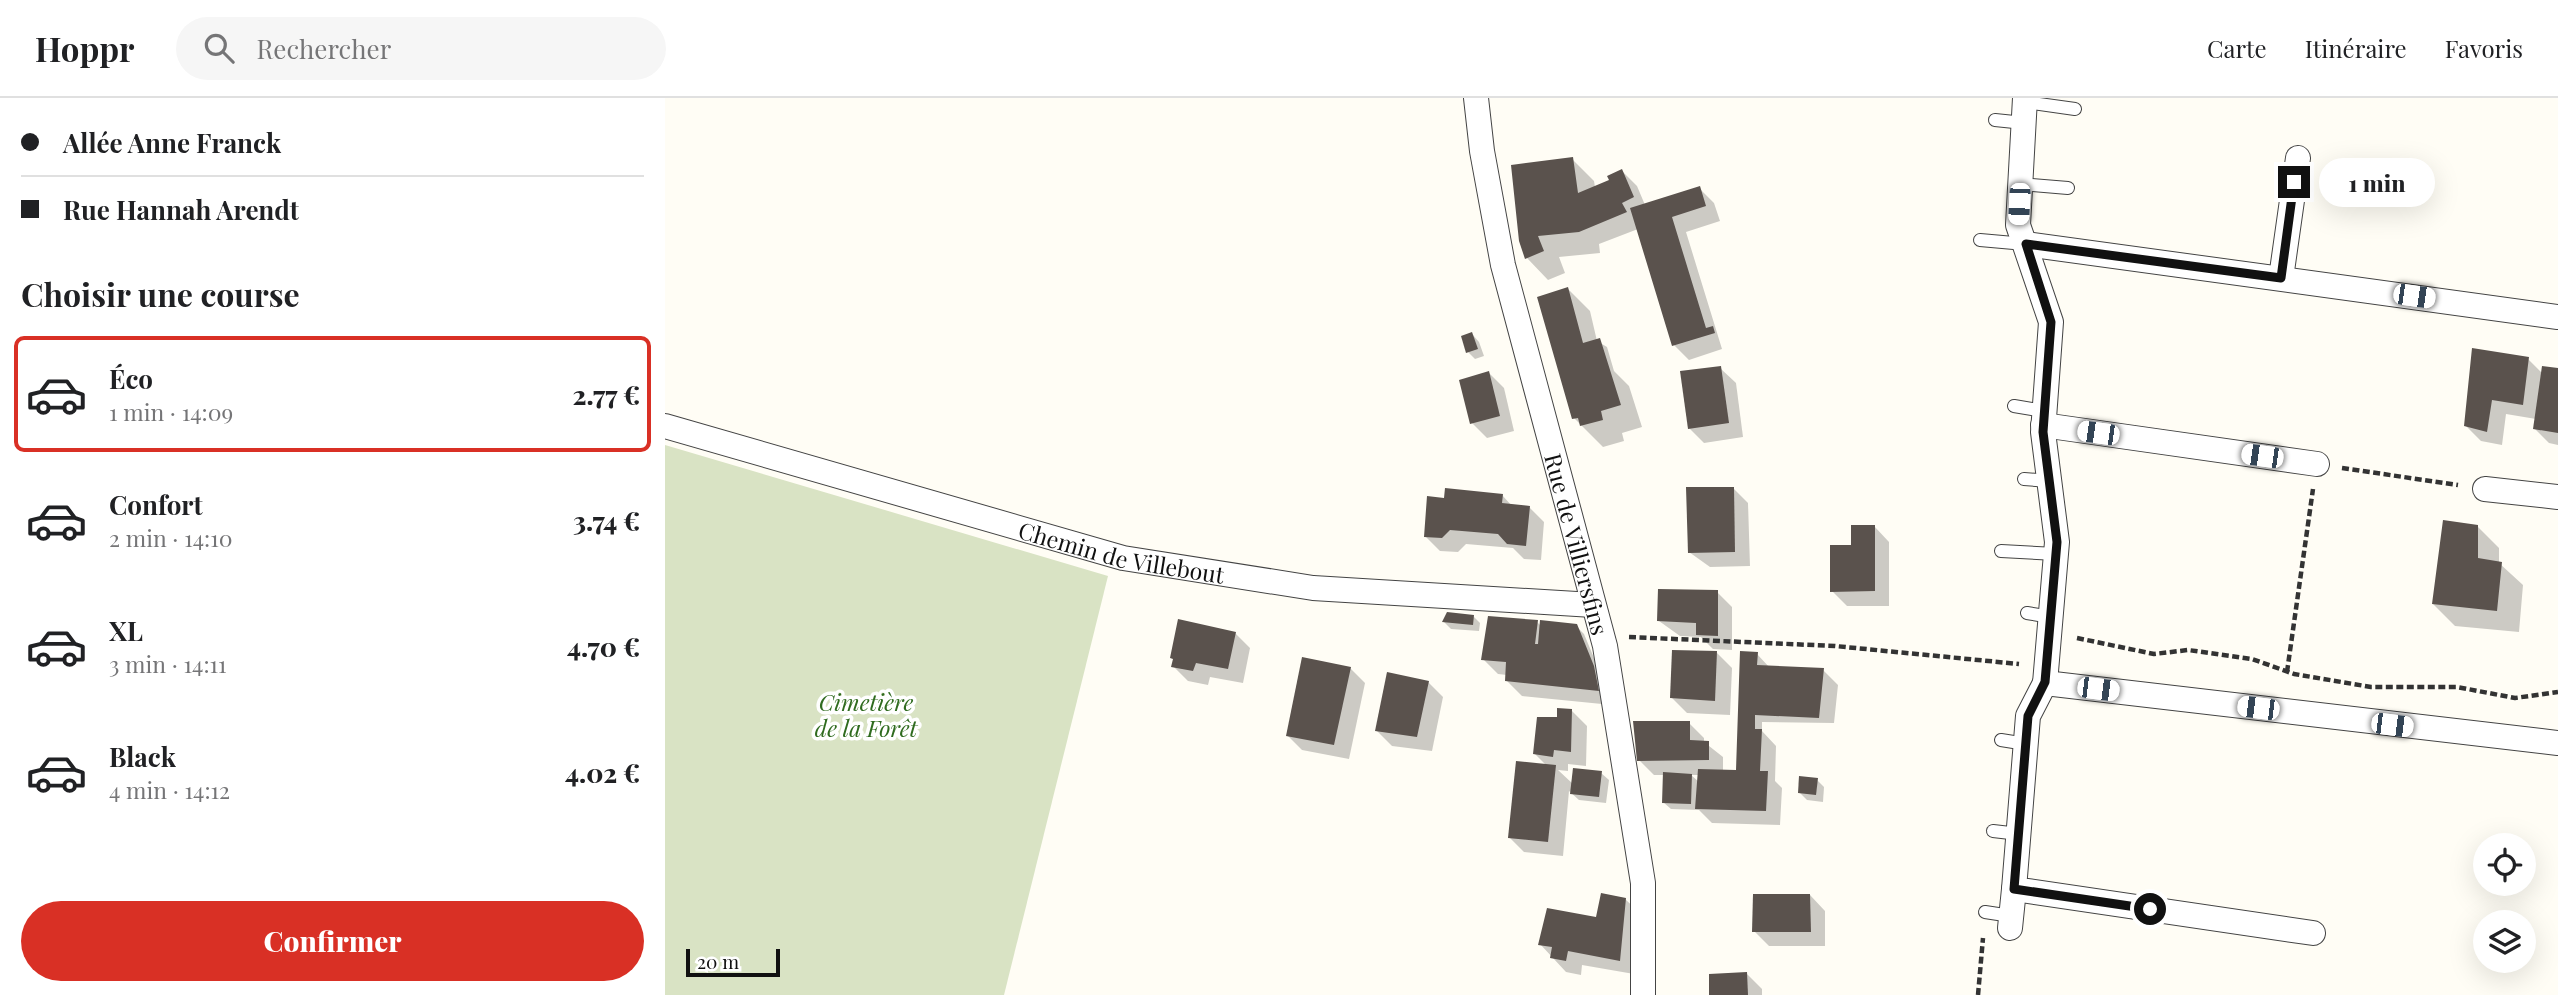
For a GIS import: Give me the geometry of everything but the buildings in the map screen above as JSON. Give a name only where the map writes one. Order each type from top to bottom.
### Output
[{"type":"street","name":"Rue de Villiersfins","points":[[1476,98],[1482,150],[1503,265],[1605,646],[1643,883],[1643,995]]},
{"type":"street","points":[[2010,922],[2028,716],[2045,682],[2039,615],[2056,554],[2044,418],[2051,322],[2018,225],[2025,108]]},
{"type":"street","points":[[2281,278],[2298,158]]},
{"type":"street","points":[[2026,244],[2558,317]]},
{"type":"street","points":[[2044,418],[2317,464]]},
{"type":"street","name":"Chemin de Villebout","points":[[665,426],[1123,558],[1313,588],[1593,605]]},
{"type":"street","points":[[2485,489],[2558,497]]},
{"type":"street","points":[[2045,682],[2558,743]]},
{"type":"street","points":[[2014,889],[2313,933]]},
{"type":"lane","points":[[1995,120],[2025,108],[2075,109]]},
{"type":"lane","points":[[2020,184],[2068,188]]},
{"type":"lane","points":[[1980,240],[2026,244]]},
{"type":"lane","points":[[2014,406],[2044,418]]},
{"type":"lane","points":[[2024,479],[2049,481]]},
{"type":"lane","points":[[2001,551],[2056,554]]},
{"type":"lane","points":[[2001,740],[2026,744]]},
{"type":"lane","points":[[1993,831],[2019,834]]},
{"type":"lane","points":[[1985,912],[2010,922]]},
{"type":"path","points":[[2287,672],[2317,464],[2485,489]]},
{"type":"path","points":[[1978,995],[1985,912]]},
{"type":"green space","name":"Cimetière de la Forêt","points":[[665,445],[1108,576],[1004,995],[665,995]]},
{"type":"route","points":[[2150,909],[2014,889],[2028,716],[2045,682],[2057,542],[2043,432],[2051,322],[2026,244],[2281,278],[2294,182]]}]
